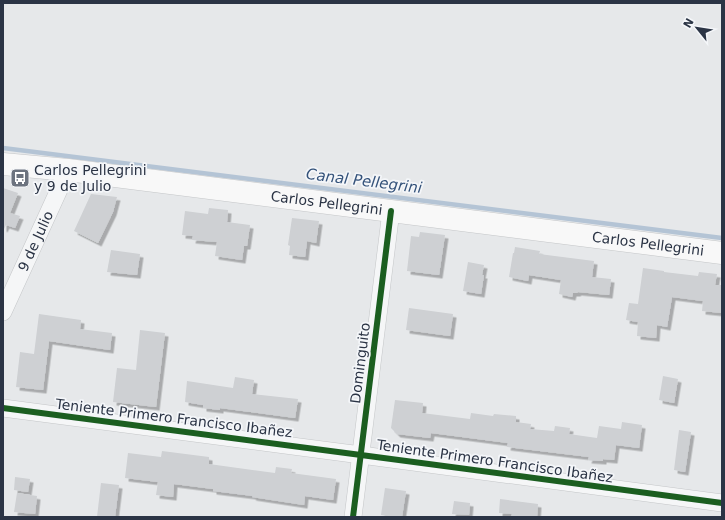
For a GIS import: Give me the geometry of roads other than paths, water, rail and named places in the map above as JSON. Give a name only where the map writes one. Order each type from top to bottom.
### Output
[{"type":"main road","name":"Carlos Pellegrini","points":[[3,164],[68,170],[722,253]]},
{"type":"street","name":"9 de Julio","points":[[3,312],[68,170]]},
{"type":"street","name":"Dominguito","points":[[353,517],[391,211]]},
{"type":"street","name":"Teniente Primero Francisco Ibañez","points":[[3,408],[722,503]]},
{"type":"waterway","name":"Canal Pellegrini","points":[[3,148],[722,238]]},
{"type":"place","name":"Carlos Pellegrini y 9 de Julio","points":[[20,178]]}]
